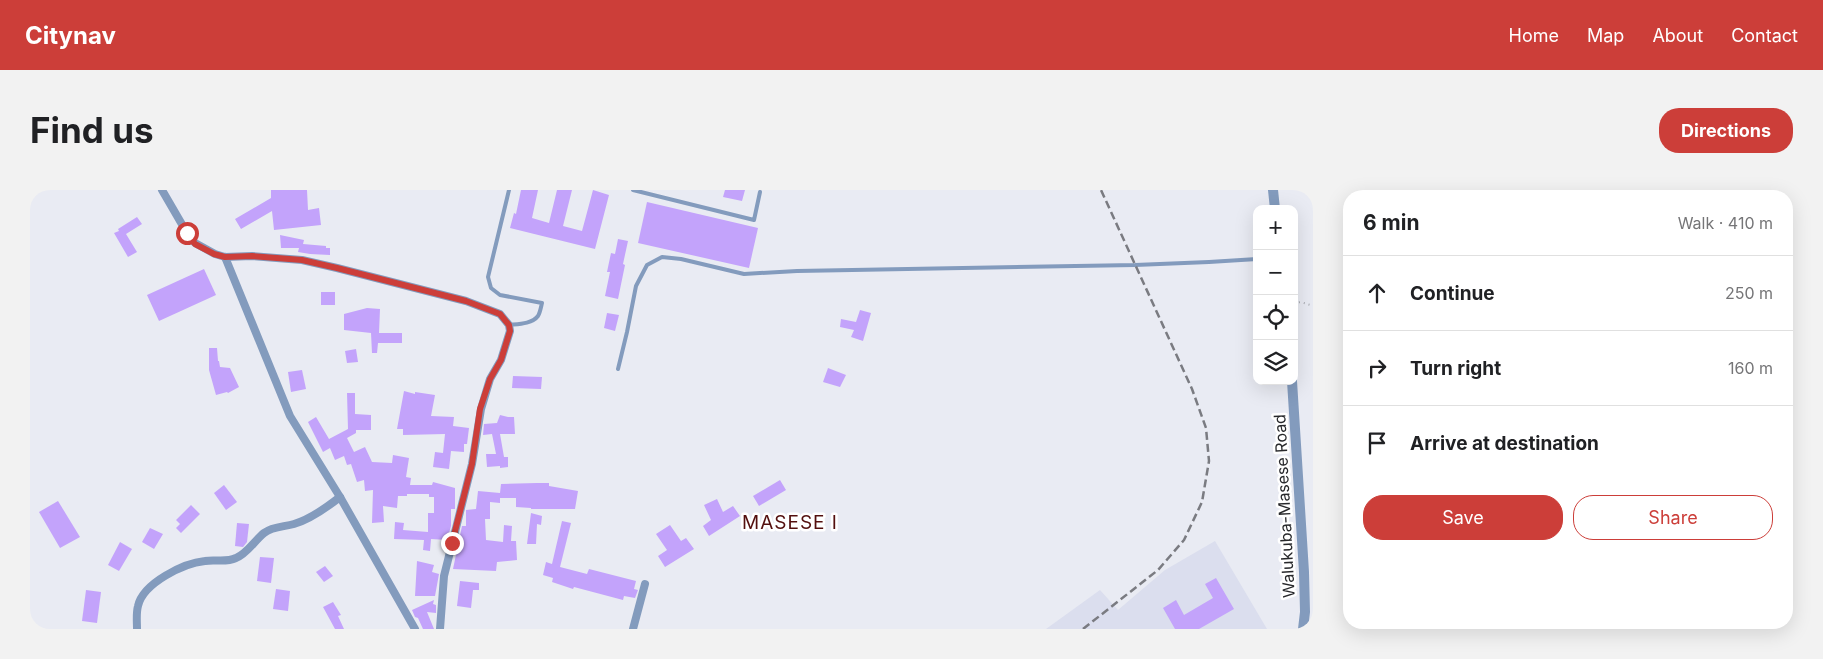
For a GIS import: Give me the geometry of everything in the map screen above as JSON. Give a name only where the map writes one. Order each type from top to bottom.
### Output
[{"type":"street","points":[[162,190],[195,244],[206,250],[225,257],[252,256],[302,260],[337,268],[466,301],[500,314],[509,325],[510,331],[501,360],[490,379],[480,409],[472,464],[444,576],[440,629]]},
{"type":"street","points":[[1273,190],[1275,205]]},
{"type":"street","points":[[225,257],[290,416],[340,497],[415,629]]},
{"type":"street","name":"Walukuba-Masese Road","points":[[1292,385],[1304,572],[1305,612],[1303,629]]},
{"type":"street","points":[[137,629],[140,600],[155,582],[197,562],[206,560],[228,561],[238,558],[265,532],[294,524],[324,509],[340,497]]},
{"type":"street","points":[[633,629],[645,584]]},
{"type":"lane","points":[[509,190],[488,278],[491,288],[500,295],[542,304],[538,316],[532,320],[522,324],[509,325]]},
{"type":"lane","points":[[633,190],[754,220],[760,192]]},
{"type":"lane","points":[[618,368],[628,332],[636,286],[648,265],[662,257],[681,259],[744,274],[797,271],[1144,264],[1253,259]]},
{"type":"path","points":[[1298,302],[1313,306]]},
{"type":"shaded area","points":[[1215,541],[1267,629],[1046,629],[1100,590],[1118,610],[1165,570]]},
{"type":"building","points":[[271,190],[307,190],[308,210],[319,208],[321,225],[274,230],[272,211],[241,229],[235,219],[271,198]]},
{"type":"building","points":[[521,190],[538,190],[532,218],[549,223],[557,190],[572,190],[563,226],[582,231],[593,190],[609,195],[595,249],[510,228],[514,213],[516,214]]},
{"type":"building","points":[[725,190],[745,190],[742,201],[723,197]]},
{"type":"building","points":[[647,202],[758,228],[749,268],[638,243]]},
{"type":"building","points":[[137,217],[142,224],[126,234],[137,252],[128,257],[114,233]]},
{"type":"building","points":[[280,235],[304,240],[303,244],[326,246],[326,248],[330,248],[330,255],[298,252],[299,248],[281,248]]},
{"type":"building","points":[[618,239],[628,241],[618,299],[605,296],[610,272],[607,272],[611,253],[615,254]]},
{"type":"building","points":[[204,269],[216,295],[159,321],[147,295]]},
{"type":"building","points":[[321,292],[335,292],[335,305],[321,305]]},
{"type":"building","points":[[367,308],[380,309],[379,333],[402,333],[402,343],[378,343],[377,353],[372,353],[371,333],[344,330],[344,314]]},
{"type":"building","points":[[860,310],[871,313],[863,341],[851,337],[854,330],[840,327],[841,319],[856,322]]},
{"type":"building","points":[[607,313],[619,315],[615,331],[604,328]]},
{"type":"building","points":[[209,348],[217,348],[220,367],[230,368],[239,387],[228,393],[216,395],[209,370]]},
{"type":"building","points":[[356,349],[358,362],[347,363],[345,351]]},
{"type":"building","points":[[828,368],[846,375],[840,387],[823,382]]},
{"type":"building","points":[[302,370],[306,389],[291,392],[288,372]]},
{"type":"building","points":[[513,376],[542,377],[541,389],[512,388]]},
{"type":"building","points":[[404,391],[415,394],[415,392],[435,395],[431,416],[454,417],[453,426],[469,428],[467,444],[464,444],[464,452],[451,451],[449,469],[433,467],[435,452],[443,453],[445,434],[403,435],[403,429],[397,429]]},
{"type":"building","points":[[347,393],[355,393],[355,414],[371,415],[371,430],[356,430],[356,433],[347,438],[354,452],[365,447],[372,462],[392,463],[393,455],[409,458],[406,477],[411,478],[410,485],[432,485],[433,482],[455,488],[455,509],[451,509],[451,526],[447,540],[431,539],[430,551],[423,550],[424,540],[394,539],[395,522],[404,523],[403,530],[428,532],[428,513],[434,513],[434,497],[429,497],[429,494],[398,496],[397,508],[383,506],[384,522],[372,523],[373,490],[365,491],[364,480],[357,482],[351,464],[347,465],[344,456],[335,460],[330,448],[323,452],[308,422],[316,417],[329,439],[348,429]]},
{"type":"building","points":[[500,415],[514,417],[515,434],[500,434],[504,457],[508,457],[508,467],[487,467],[486,454],[496,454],[492,434],[483,435],[484,424],[497,423]]},
{"type":"building","points":[[780,480],[786,490],[759,506],[753,496]]},
{"type":"building","points":[[549,483],[549,486],[578,491],[575,509],[516,507],[516,498],[500,498],[500,503],[490,502],[490,519],[485,519],[486,540],[503,542],[504,525],[512,526],[511,541],[516,541],[517,560],[497,562],[496,571],[453,569],[462,526],[466,526],[466,510],[476,509],[478,491],[500,493],[501,484]]},
{"type":"building","points":[[224,485],[237,502],[226,510],[214,493]]},
{"type":"building","points":[[717,499],[723,512],[733,506],[740,516],[709,536],[703,526],[711,520],[704,505]]},
{"type":"building","points":[[58,501],[80,537],[60,548],[39,512]]},
{"type":"building","points":[[191,505],[200,514],[181,533],[176,528],[180,524],[176,520]]},
{"type":"building","points":[[531,513],[542,516],[541,525],[537,524],[536,544],[527,544]]},
{"type":"building","points":[[562,521],[571,523],[560,567],[587,574],[589,569],[636,581],[634,589],[638,590],[635,598],[624,596],[623,600],[574,587],[573,589],[552,582],[553,578],[543,575],[546,562],[552,564]]},
{"type":"building","points":[[237,523],[249,524],[247,542],[243,547],[235,546]]},
{"type":"building","points":[[670,525],[681,541],[686,538],[694,549],[665,567],[658,556],[667,550],[656,534]]},
{"type":"building","points":[[150,528],[163,534],[154,549],[142,542]]},
{"type":"building","points":[[120,542],[132,549],[119,571],[108,565]]},
{"type":"building","points":[[260,557],[274,558],[271,583],[257,581]]},
{"type":"building","points":[[417,561],[434,565],[432,572],[439,574],[435,596],[415,596]]},
{"type":"building","points":[[325,566],[333,576],[324,582],[316,572]]},
{"type":"building","points":[[1216,578],[1234,609],[1199,629],[1175,629],[1163,608],[1176,600],[1184,615],[1213,598],[1205,584]]},
{"type":"building","points":[[460,581],[479,583],[479,590],[473,590],[471,608],[457,606]]},
{"type":"building","points":[[276,589],[290,591],[288,611],[273,609]]},
{"type":"building","points":[[86,590],[101,592],[97,623],[82,621]]},
{"type":"building","points":[[434,600],[433,604],[436,605],[436,613],[427,612],[434,629],[423,629],[412,610]]},
{"type":"building","points":[[333,602],[341,615],[338,616],[344,629],[335,629],[323,607]]},
{"type":"railway","points":[[1083,629],[1158,570],[1184,540],[1202,502],[1209,461],[1206,428],[1192,389],[1101,190]]},
{"type":"railway","points":[[1312,190],[1313,197]]},
{"type":"district","name":"MASESE I","points":[[790,522]]},
{"type":"route","points":[[187,233],[195,244],[214,254],[225,257],[252,256],[302,260],[466,301],[500,314],[509,325],[510,331],[501,360],[490,379],[480,409],[472,464],[452,543]]}]
